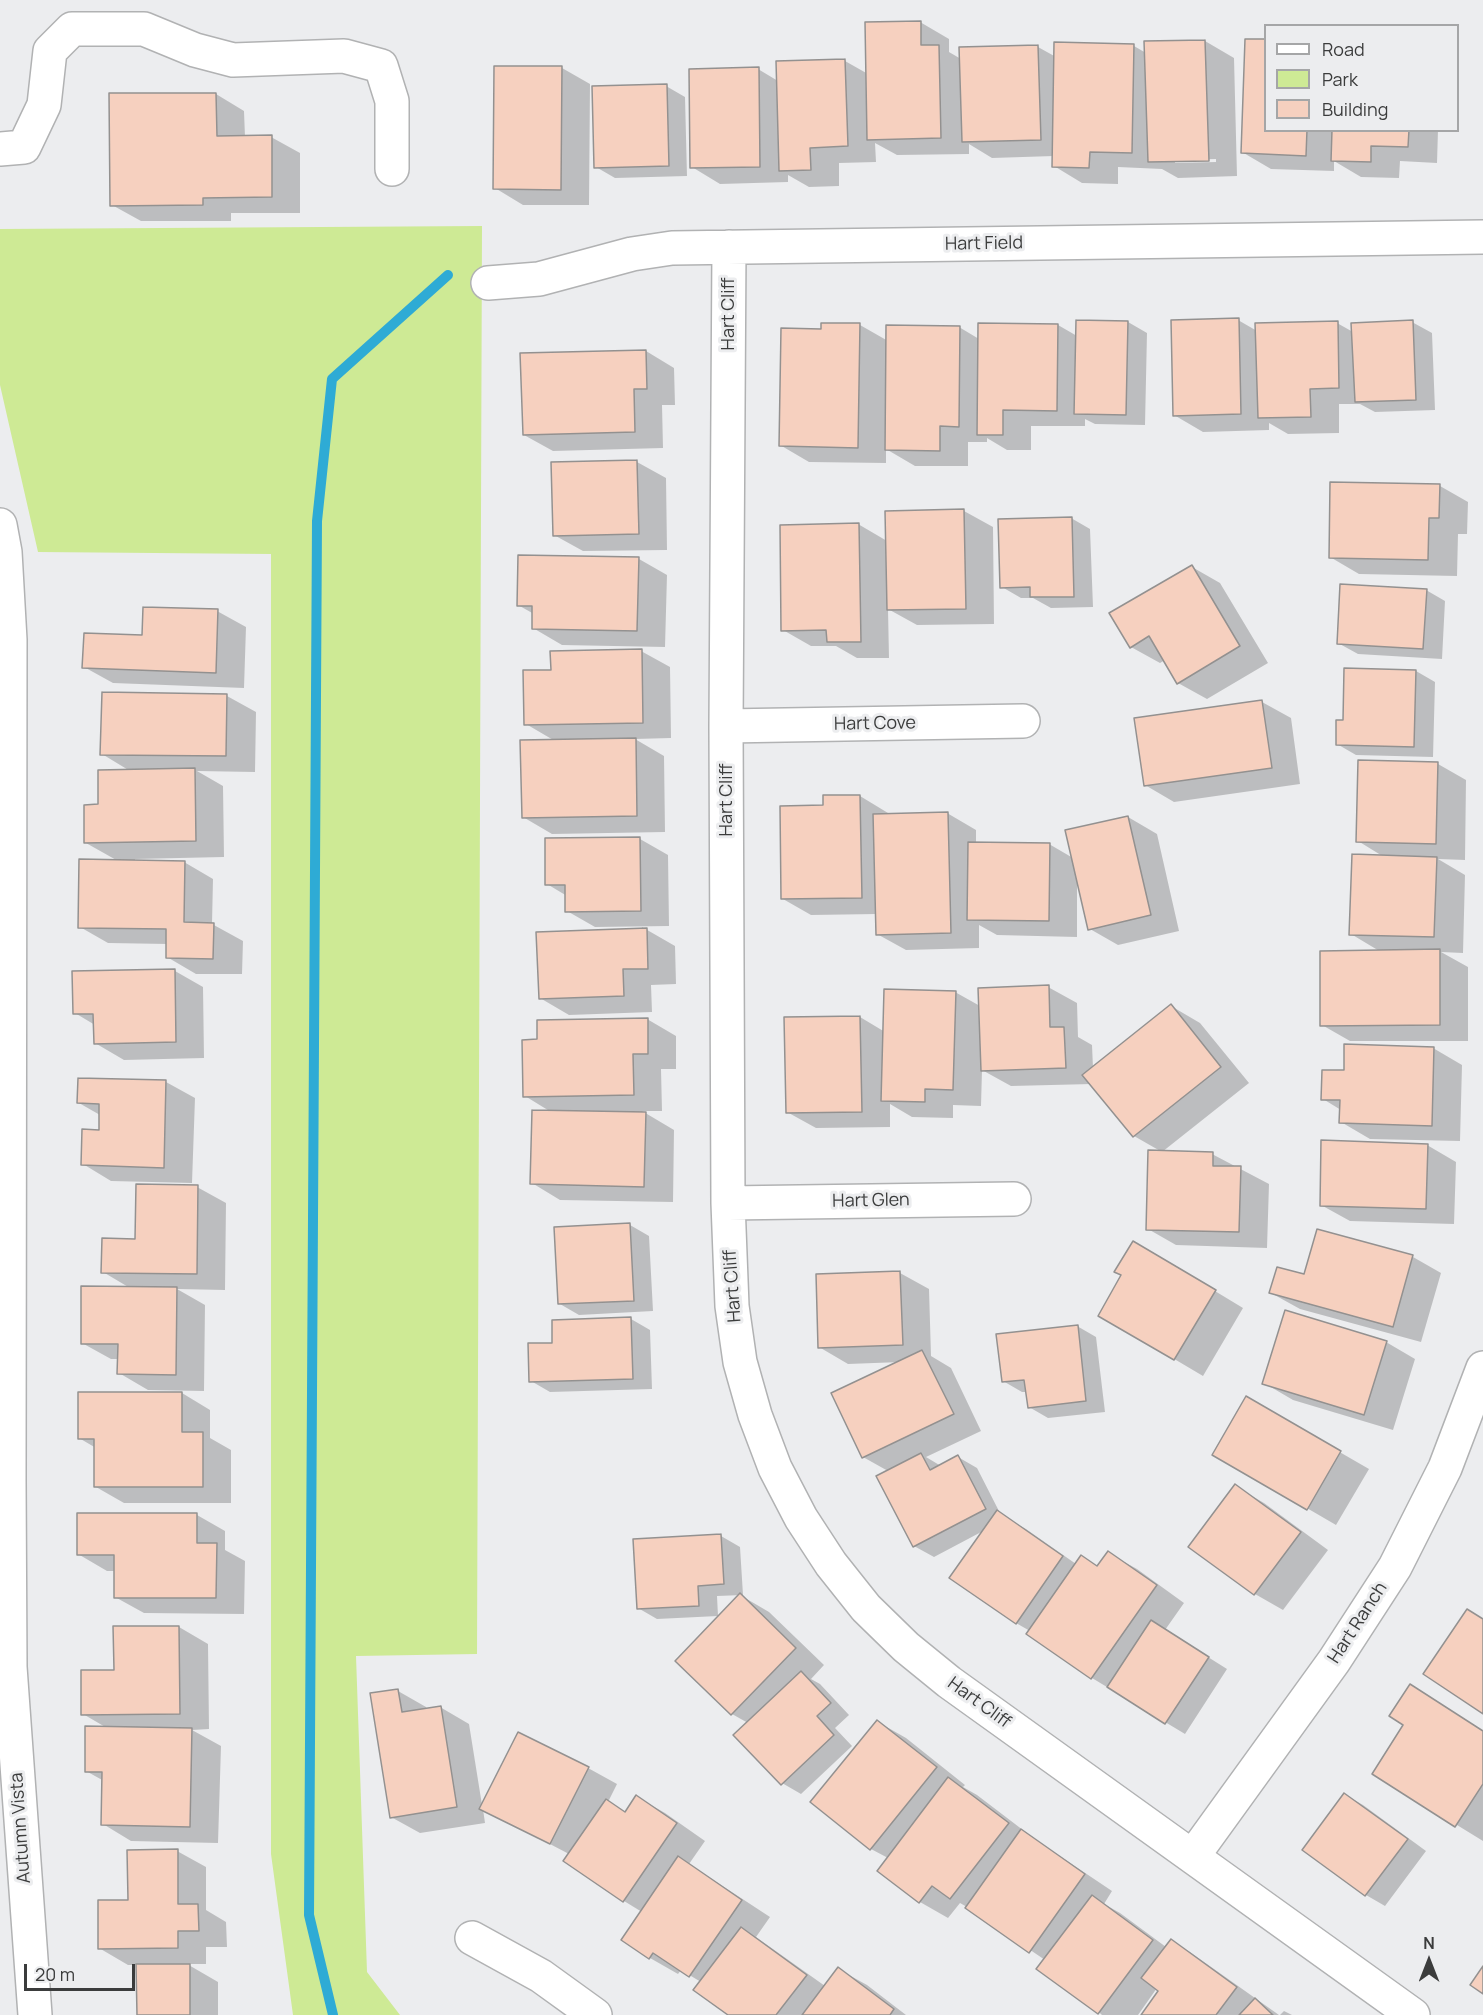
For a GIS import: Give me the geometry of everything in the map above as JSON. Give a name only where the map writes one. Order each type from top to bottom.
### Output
[{"type":"street","points":[[0,149],[24,147],[44,105],[50,51],[72,29],[144,29],[195,50],[233,60],[344,56],[381,66],[392,101],[392,169]]},
{"type":"street","name":"Hart Field","points":[[488,283],[539,279],[642,252],[672,248],[1483,237]]},
{"type":"street","name":"Hart Cliff","points":[[729,248],[726,726],[728,1203],[732,1306],[740,1362],[755,1415],[775,1468],[801,1518],[831,1564],[866,1608],[906,1647],[949,1682],[1413,2015]]},
{"type":"street","name":"Autumn Vista","points":[[0,525],[5,552],[10,640],[10,1667],[35,2015]]},
{"type":"street","name":"Hart Cove","points":[[726,726],[1023,721]]},
{"type":"street","name":"Hart Glen","points":[[728,1203],[1014,1199]]},
{"type":"street","name":"Hart Ranch","points":[[1193,1856],[1334,1661],[1395,1567],[1445,1468],[1483,1368]]},
{"type":"street","points":[[472,1938],[541,1976],[595,2015]]},
{"type":"green space","points":[[482,226],[477,1654],[356,1656],[367,1972],[400,2015],[293,2015],[271,1854],[271,554],[38,552],[0,385],[0,229]]},
{"type":"building","points":[[921,21],[921,45],[939,45],[941,138],[867,140],[865,22]]},
{"type":"building","points":[[1245,39],[1264,39],[1264,132],[1307,132],[1306,156],[1241,153]]},
{"type":"building","points":[[1205,40],[1209,161],[1148,162],[1144,41]]},
{"type":"building","points":[[1054,42],[1134,44],[1132,153],[1090,152],[1089,168],[1052,167]]},
{"type":"building","points":[[1038,45],[1041,140],[962,142],[959,47]]},
{"type":"building","points":[[845,59],[848,146],[810,148],[811,170],[779,171],[776,61]]},
{"type":"building","points":[[494,66],[562,66],[561,190],[493,189]]},
{"type":"building","points":[[759,67],[760,167],[690,168],[689,69]]},
{"type":"building","points":[[667,84],[669,166],[594,168],[592,86]]},
{"type":"building","points":[[109,93],[216,93],[217,136],[272,135],[272,197],[203,198],[203,205],[110,206]]},
{"type":"building","points":[[1332,132],[1409,132],[1408,147],[1371,146],[1371,162],[1331,161]]},
{"type":"building","points":[[1239,318],[1241,414],[1173,416],[1171,320]]},
{"type":"building","points":[[1076,320],[1128,321],[1126,415],[1074,414]]},
{"type":"building","points":[[1413,320],[1416,400],[1355,402],[1351,323]]},
{"type":"building","points":[[1338,321],[1339,388],[1310,389],[1311,417],[1258,418],[1255,323]]},
{"type":"building","points":[[821,323],[860,323],[858,448],[779,446],[781,328],[821,329]]},
{"type":"building","points":[[978,323],[1058,324],[1057,411],[1003,410],[1003,435],[977,435]]},
{"type":"building","points":[[886,325],[960,326],[959,427],[940,426],[940,451],[885,450]]},
{"type":"building","points":[[646,350],[647,389],[634,389],[635,432],[523,435],[520,353]]},
{"type":"building","points":[[637,460],[639,534],[553,536],[551,462]]},
{"type":"building","points":[[1330,482],[1440,484],[1439,518],[1429,518],[1428,560],[1329,558]]},
{"type":"building","points":[[964,509],[966,609],[887,610],[885,511]]},
{"type":"building","points":[[1072,517],[1074,597],[1030,597],[1030,587],[1000,588],[998,519]]},
{"type":"building","points":[[859,523],[861,642],[827,642],[826,630],[781,631],[780,525]]},
{"type":"building","points":[[518,555],[639,557],[637,631],[532,629],[532,606],[517,606]]},
{"type":"building","points":[[1192,565],[1240,646],[1177,684],[1149,636],[1130,648],[1109,613]]},
{"type":"building","points":[[1340,584],[1427,589],[1423,649],[1337,644]]},
{"type":"building","points":[[143,607],[218,609],[216,673],[82,668],[84,633],[142,635]]},
{"type":"building","points":[[642,649],[643,723],[524,725],[523,670],[551,670],[550,651]]},
{"type":"building","points":[[1344,668],[1416,670],[1414,747],[1336,745],[1336,720],[1343,720]]},
{"type":"building","points":[[102,692],[227,694],[226,756],[100,755]]},
{"type":"building","points":[[1262,700],[1272,768],[1144,786],[1134,718]]},
{"type":"building","points":[[636,738],[637,816],[522,818],[520,740]]},
{"type":"building","points":[[1358,760],[1438,762],[1436,844],[1356,842]]},
{"type":"building","points":[[195,768],[196,841],[84,843],[84,805],[98,804],[98,770]]},
{"type":"building","points":[[823,795],[860,795],[862,898],[781,899],[780,806],[823,805]]},
{"type":"building","points":[[948,812],[951,933],[876,935],[873,814]]},
{"type":"building","points":[[1128,816],[1151,915],[1088,930],[1065,830]]},
{"type":"building","points":[[640,837],[641,911],[565,912],[565,885],[545,885],[545,838]]},
{"type":"building","points":[[968,842],[1050,843],[1049,921],[967,920]]},
{"type":"building","points":[[1352,854],[1437,857],[1434,937],[1349,935]]},
{"type":"building","points":[[79,859],[185,861],[184,922],[214,923],[213,959],[166,958],[166,929],[78,928]]},
{"type":"building","points":[[647,928],[648,969],[623,969],[624,996],[539,999],[536,932]]},
{"type":"building","points":[[1440,949],[1440,1025],[1320,1026],[1320,951]]},
{"type":"building","points":[[175,969],[176,1042],[94,1044],[93,1014],[73,1014],[72,971]]},
{"type":"building","points":[[1049,985],[1050,1027],[1064,1027],[1066,1068],[981,1071],[978,988]]},
{"type":"building","points":[[884,989],[956,991],[953,1090],[925,1089],[925,1102],[881,1101]]},
{"type":"building","points":[[1171,1004],[1221,1067],[1133,1137],[1082,1075]]},
{"type":"building","points":[[860,1016],[862,1112],[786,1113],[784,1017]]},
{"type":"building","points":[[648,1018],[648,1054],[633,1054],[634,1095],[523,1097],[522,1040],[537,1039],[537,1020]]},
{"type":"building","points":[[1344,1044],[1434,1047],[1432,1126],[1339,1123],[1340,1100],[1321,1100],[1322,1070],[1344,1070]]},
{"type":"building","points":[[78,1078],[166,1080],[164,1168],[81,1165],[82,1129],[99,1130],[99,1104],[77,1103]]},
{"type":"building","points":[[532,1110],[646,1112],[644,1187],[530,1184]]},
{"type":"building","points":[[1321,1140],[1428,1144],[1426,1209],[1320,1206]]},
{"type":"building","points":[[1148,1150],[1213,1152],[1213,1166],[1241,1166],[1239,1232],[1146,1230]]},
{"type":"building","points":[[136,1184],[198,1185],[197,1274],[101,1273],[102,1238],[135,1239]]},
{"type":"building","points":[[630,1223],[634,1301],[558,1304],[554,1227]]},
{"type":"building","points":[[1317,1229],[1413,1255],[1393,1327],[1269,1293],[1277,1267],[1304,1274]]},
{"type":"building","points":[[1133,1241],[1216,1290],[1174,1360],[1098,1316],[1121,1275],[1114,1272]]},
{"type":"building","points":[[900,1271],[903,1345],[818,1348],[816,1274]]},
{"type":"building","points":[[81,1286],[177,1287],[176,1375],[117,1374],[118,1344],[81,1344]]},
{"type":"building","points":[[1285,1310],[1387,1341],[1364,1415],[1262,1384]]},
{"type":"building","points":[[631,1317],[633,1379],[529,1382],[528,1343],[552,1343],[552,1320]]},
{"type":"building","points":[[1078,1325],[1086,1401],[1028,1408],[1024,1380],[1002,1382],[996,1334]]},
{"type":"building","points":[[922,1350],[954,1414],[862,1458],[831,1393]]},
{"type":"building","points":[[78,1392],[182,1392],[182,1432],[203,1432],[203,1487],[94,1487],[94,1439],[78,1439]]},
{"type":"building","points":[[1246,1396],[1341,1451],[1307,1510],[1212,1455]]},
{"type":"building","points":[[921,1453],[930,1470],[958,1455],[986,1509],[913,1547],[876,1476]]},
{"type":"building","points":[[1235,1484],[1301,1532],[1254,1595],[1188,1547]]},
{"type":"building","points":[[997,1510],[1063,1556],[1016,1624],[949,1578]]},
{"type":"building","points":[[77,1513],[197,1513],[197,1543],[217,1543],[216,1598],[114,1598],[114,1555],[77,1555]]},
{"type":"building","points":[[721,1534],[724,1584],[698,1586],[699,1606],[637,1609],[633,1539]]},
{"type":"building","points":[[1108,1551],[1157,1585],[1091,1679],[1026,1634],[1081,1555],[1097,1566]]},
{"type":"building","points":[[740,1593],[796,1648],[731,1715],[675,1661]]},
{"type":"building","points":[[1467,1609],[1483,1619],[1483,1714],[1423,1674]]},
{"type":"building","points":[[1151,1620],[1209,1657],[1165,1724],[1107,1687]]},
{"type":"building","points":[[113,1626],[179,1626],[180,1714],[81,1715],[81,1670],[114,1670]]},
{"type":"building","points":[[801,1671],[831,1703],[817,1716],[834,1735],[781,1785],[733,1735]]},
{"type":"building","points":[[1410,1684],[1483,1731],[1483,1784],[1455,1827],[1372,1774],[1403,1725],[1389,1716]]},
{"type":"building","points":[[398,1689],[402,1712],[441,1706],[457,1807],[390,1818],[370,1693]]},
{"type":"building","points":[[877,1720],[937,1767],[870,1850],[810,1802]]},
{"type":"building","points":[[85,1726],[192,1728],[190,1827],[101,1825],[102,1772],[85,1772]]},
{"type":"building","points":[[518,1732],[589,1767],[550,1844],[479,1809]]},
{"type":"building","points":[[948,1777],[1009,1823],[950,1899],[932,1886],[919,1903],[877,1871]]},
{"type":"building","points":[[1344,1793],[1408,1839],[1365,1896],[1302,1850]]},
{"type":"building","points":[[636,1795],[677,1823],[623,1902],[563,1861],[606,1799],[625,1812]]},
{"type":"building","points":[[1021,1829],[1085,1874],[1029,1953],[965,1908]]},
{"type":"building","points":[[178,1849],[178,1904],[198,1904],[199,1931],[178,1931],[178,1948],[98,1949],[98,1900],[128,1900],[127,1850]]},
{"type":"building","points":[[678,1856],[742,1900],[689,1977],[653,1953],[649,1959],[621,1940]]},
{"type":"building","points":[[1092,1895],[1153,1940],[1098,2014],[1036,1969]]},
{"type":"building","points":[[741,1927],[807,1975],[776,2015],[728,2015],[693,1990]]},
{"type":"building","points":[[1171,1939],[1237,1987],[1216,2015],[1141,2015],[1158,1991],[1141,1978]]},
{"type":"building","points":[[136,1964],[190,1964],[190,2015],[137,2015]]},
{"type":"building","points":[[1483,1966],[1483,1994],[1470,1985]]},
{"type":"building","points":[[838,1967],[894,2009],[890,2015],[802,2015]]},
{"type":"building","points":[[1255,1998],[1273,2015],[1239,2015]]},
{"type":"waterway","points":[[333,2015],[309,1915],[317,521],[332,379],[448,275]]}]
